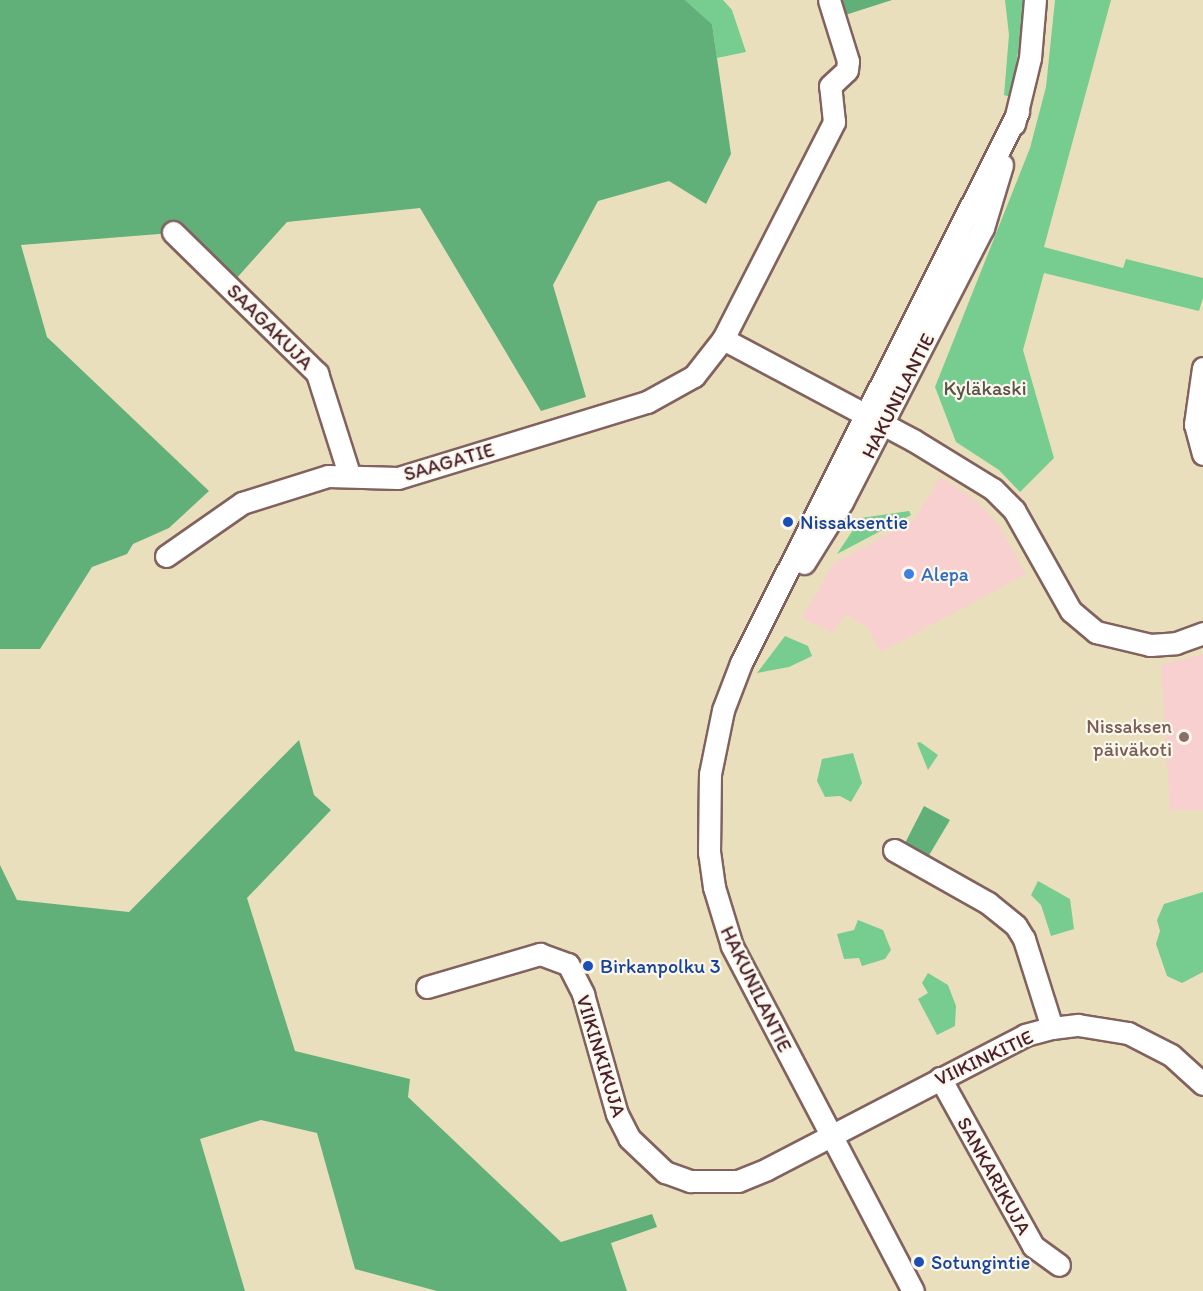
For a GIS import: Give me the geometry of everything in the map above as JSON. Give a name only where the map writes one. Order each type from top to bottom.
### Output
[{"type":"street","name":"SAAGATIE","points":[[166,556],[242,503],[328,476],[349,474],[398,478],[647,402],[694,376],[723,339],[834,122],[830,86],[847,70],[848,61],[829,0]]},
{"type":"street","name":"HAKUNILANTIE","points":[[741,663],[842,502],[884,425],[983,228],[1018,112],[1030,58],[1035,0]]},
{"type":"street","name":"HAKUNILANTIE","points":[[913,1291],[742,967],[714,887],[708,818],[710,774],[723,710],[741,663],[864,414],[1018,112]]},
{"type":"street","name":"SAAGAKUJA","points":[[173,232],[317,373],[349,474]]},
{"type":"street","points":[[723,339],[954,464],[1000,496],[1014,510],[1071,611],[1096,632],[1150,645],[1176,643],[1203,633]]},
{"type":"street","points":[[1203,368],[1195,424],[1203,454]]},
{"type":"street","points":[[894,850],[988,903],[1016,926],[1024,939],[1053,1028]]},
{"type":"street","name":"VIIKINKIKUJA","points":[[427,987],[540,954],[568,964],[584,993],[617,1114],[629,1138],[665,1172],[690,1181],[738,1181],[830,1135]]},
{"type":"street","name":"VIIKINKITIE","points":[[830,1135],[1025,1035],[1053,1028],[1078,1025],[1128,1033],[1171,1055],[1203,1084]]},
{"type":"street","name":"SANKARIKUJA","points":[[940,1078],[1033,1246],[1059,1265]]},
{"type":"shaded area","points":[[940,477],[974,498],[999,525],[1026,574],[881,652],[868,628],[846,614],[833,633],[802,618],[833,564],[914,520]]},
{"type":"shaded area","name":"Nissaksen päiväkoti","points":[[1203,654],[1203,810],[1170,810],[1161,665]]},
{"type":"green space","points":[[0,0],[685,0],[712,24],[731,154],[706,204],[669,181],[598,201],[553,285],[586,397],[541,411],[420,208],[287,222],[235,280],[184,232],[21,245],[47,337],[209,491],[169,528],[133,544],[127,554],[92,567],[40,649],[0,649]]},
{"type":"green space","points":[[685,0],[723,0],[732,10],[746,52],[717,58],[712,24]]},
{"type":"green space","points":[[835,0],[892,0],[839,17]]},
{"type":"green space","points":[[1005,0],[1026,0],[1011,97],[1004,95],[1009,35]]},
{"type":"green space","name":"Kyläkaski","points":[[1055,0],[1111,0],[1044,247],[1123,268],[1126,259],[1203,278],[1203,298],[1199,311],[1044,273],[1023,350],[1054,458],[1020,492],[999,470],[956,442],[935,387],[1030,148],[1046,87]]},
{"type":"green space","points":[[909,511],[911,515],[837,554],[861,518]]},
{"type":"green space","points":[[785,636],[808,646],[812,656],[789,667],[757,673]]},
{"type":"green space","points":[[299,740],[314,795],[331,810],[247,898],[295,1051],[410,1079],[408,1097],[561,1242],[652,1214],[657,1227],[611,1243],[627,1291],[437,1291],[355,1269],[317,1133],[261,1120],[200,1139],[245,1291],[0,1291],[0,865],[17,900],[129,912]]},
{"type":"green space","points":[[920,742],[938,755],[928,770],[917,743]]},
{"type":"green space","points":[[853,753],[862,783],[851,802],[840,796],[825,797],[817,781],[822,759]]},
{"type":"green space","points":[[924,806],[950,820],[925,862],[904,845]]},
{"type":"green space","points":[[1038,881],[1070,899],[1074,929],[1051,936],[1041,905],[1031,895]]},
{"type":"green space","points":[[1203,892],[1203,972],[1182,983],[1167,976],[1156,944],[1160,931],[1157,920],[1164,904]]},
{"type":"green space","points":[[858,920],[883,930],[891,950],[885,959],[862,966],[859,958],[844,959],[837,934],[854,930]]},
{"type":"green space","points":[[928,973],[948,985],[956,1006],[955,1026],[937,1035],[918,999],[928,993],[922,983]]},
{"type":"place","name":"Nissaksentie","points":[[788,522]]},
{"type":"place","name":"Alepa","points":[[909,574]]},
{"type":"place","name":"Nissaksen päiväkoti","points":[[1184,737]]},
{"type":"place","name":"Birkanpolku 3","points":[[588,966]]},
{"type":"place","name":"Sotungintie","points":[[919,1262]]}]
